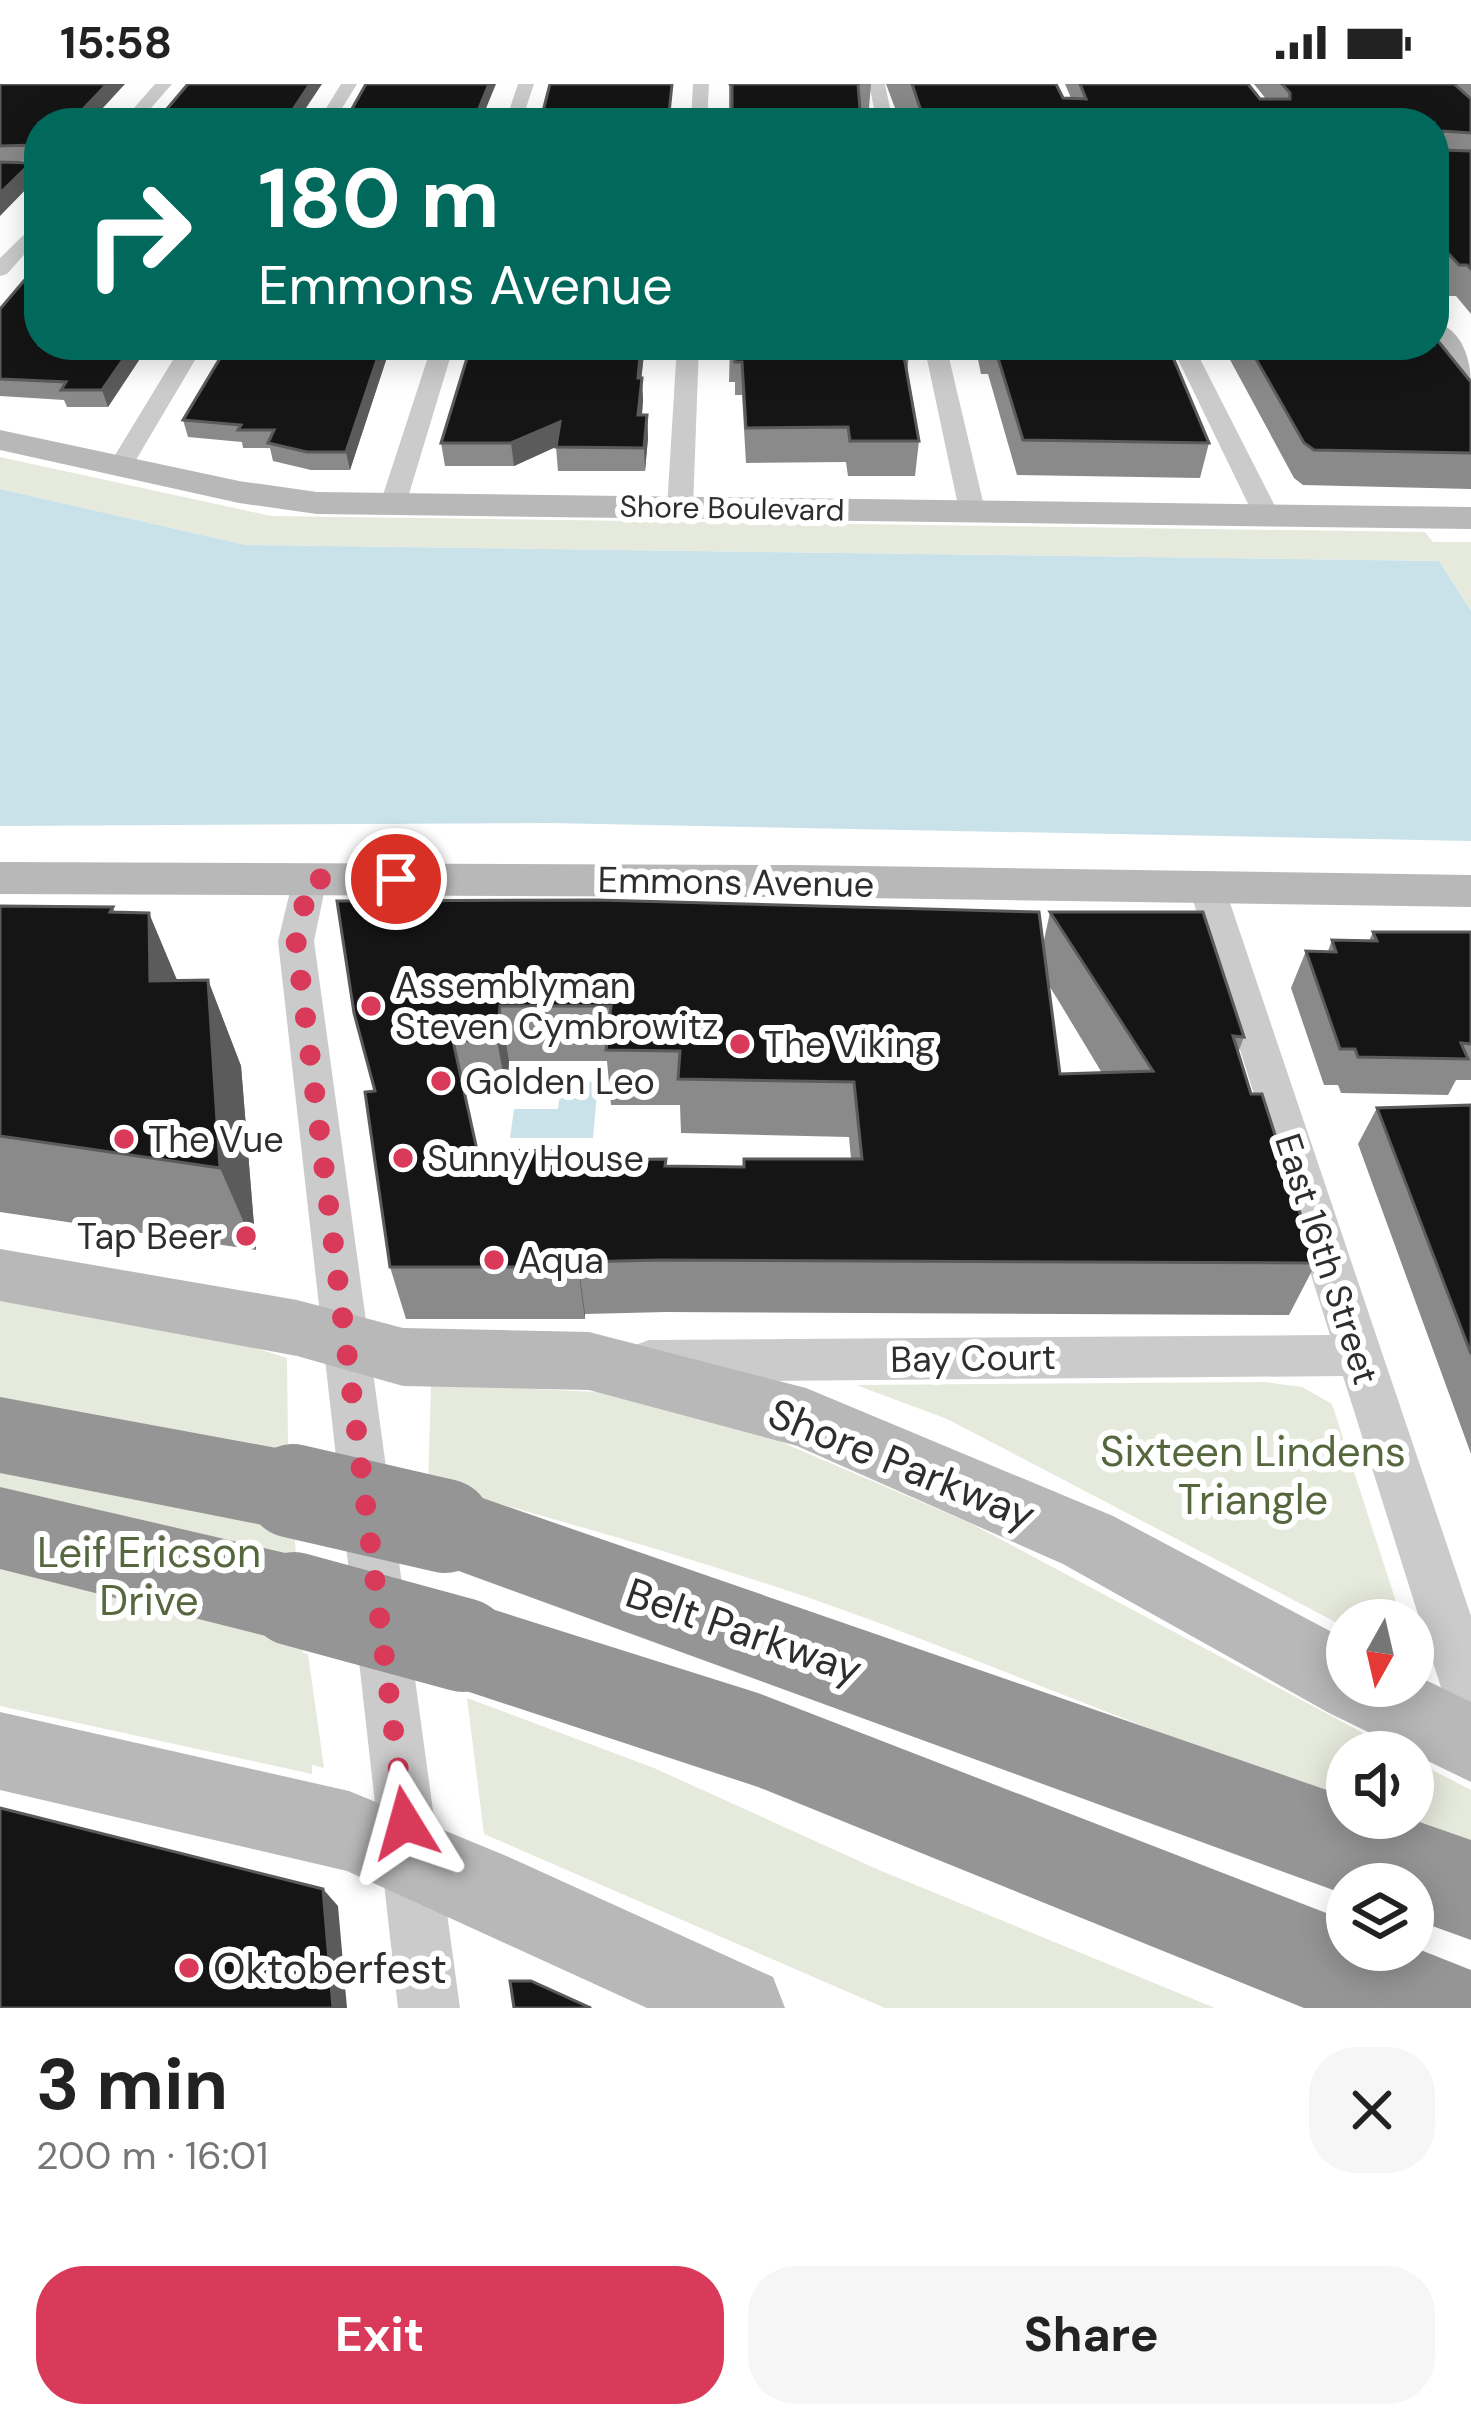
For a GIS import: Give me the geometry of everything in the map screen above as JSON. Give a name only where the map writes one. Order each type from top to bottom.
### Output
[{"type":"highway","name":"Belt Parkway","points":[[0,1435],[293,1490],[445,1526],[1471,1890]]},
{"type":"highway","points":[[0,1528],[463,1645],[758,1740],[1436,2008]]},
{"type":"main road","points":[[1449,350],[1471,377]]},
{"type":"main road","name":"Shore Boulevard","points":[[0,440],[278,499],[1471,518]]},
{"type":"main road","name":"Emmons Avenue","points":[[0,878],[305,897],[1212,905],[1471,891]]},
{"type":"main road","name":"Emmons Avenue","points":[[0,914],[305,897]]},
{"type":"main road","name":"Emmons Avenue","points":[[1212,905],[1471,924]]},
{"type":"main road","name":"Shore Parkway","points":[[0,1275],[296,1328],[403,1357],[589,1361],[806,1418],[1088,1540],[1326,1670]]},
{"type":"main road","points":[[1399,1707],[1471,1742]]},
{"type":"main road","points":[[0,1751],[349,1831],[742,2008]]},
{"type":"street","points":[[142,108],[164,84]]},
{"type":"street","points":[[0,270],[24,243]]},
{"type":"street","points":[[121,465],[184,360]]},
{"type":"street","points":[[393,504],[438,360]]},
{"type":"street","points":[[680,508],[687,360]]},
{"type":"street","points":[[938,360],[972,510]]},
{"type":"street","points":[[1190,360],[1267,514]]},
{"type":"street","points":[[305,897],[296,941],[429,2008]]},
{"type":"street","name":"East 16th Street","points":[[1212,905],[1471,1697]]},
{"type":"street","name":"Bay Court","points":[[589,1361],[1358,1355]]},
{"type":"green space","points":[[0,457],[271,516],[1425,532],[1433,542],[1471,542],[1471,611],[1439,561],[246,545],[0,489]]},
{"type":"green space","name":"Leif Ericson Drive","points":[[0,1297],[180,1324],[287,1358],[288,1445],[303,1653],[308,1654],[324,1768],[312,1765],[312,1774],[0,1706]]},
{"type":"green space","name":"Sixteen Lindens Triangle","points":[[1265,1382],[1302,1387],[1332,1404],[1395,1599],[1326,1599],[1326,1617],[947,1419],[856,1385]]},
{"type":"green space","points":[[431,1384],[598,1392],[753,1430],[970,1523],[1360,1731],[1326,1731],[1326,1793],[816,1601],[428,1484]]},
{"type":"green space","points":[[467,1698],[654,1768],[879,1870],[1215,2008],[885,2008],[484,1834]]},
{"type":"green space","points":[[1434,1771],[1471,1790],[1471,1843],[1434,1830]]},
{"type":"water","points":[[0,489],[246,545],[1439,561],[1471,611],[1471,841],[549,823],[0,826]]},
{"type":"water","points":[[561,1082],[598,1082],[593,1138],[510,1138],[514,1109],[558,1109]]},
{"type":"building","points":[[0,84],[107,84],[84,108],[24,108],[24,145],[0,146]]},
{"type":"building","points":[[188,84],[310,84],[294,108],[168,108]]},
{"type":"building","points":[[366,84],[489,84],[479,108],[352,108]]},
{"type":"building","points":[[550,84],[672,84],[670,108],[544,108]]},
{"type":"building","points":[[858,84],[860,108],[732,108],[732,85]]},
{"type":"building","points":[[912,84],[1056,84],[1063,98],[1086,99],[1080,84],[1248,84],[1260,99],[1290,99],[1282,84],[1454,84],[1471,99],[1471,133],[1449,131],[1449,108],[920,108]]},
{"type":"building","points":[[1449,150],[1471,151],[1471,269],[1449,254]]},
{"type":"building","points":[[0,162],[24,163],[24,170],[0,193]]},
{"type":"building","points":[[24,281],[24,360],[123,360],[102,390],[61,390],[66,382],[0,379],[0,309]]},
{"type":"building","points":[[1449,355],[1471,382],[1471,453],[1314,450],[1304,443],[1257,360],[1449,360]]},
{"type":"building","points":[[219,360],[377,360],[346,452],[307,452],[268,443],[274,430],[238,430],[241,425],[183,420]]},
{"type":"building","points":[[466,360],[640,360],[638,415],[647,415],[644,448],[556,447],[560,422],[511,443],[441,443]]},
{"type":"building","points":[[905,360],[919,441],[850,441],[848,427],[746,428],[742,362],[735,362]]},
{"type":"building","points":[[999,360],[1174,360],[1209,443],[1023,440]]},
{"type":"building","points":[[597,900],[1039,912],[1060,1074],[1153,1071],[1050,912],[1203,912],[1244,1037],[1233,1036],[1251,1094],[1262,1094],[1316,1263],[661,1260],[578,1262],[578,1267],[390,1267],[365,1092],[375,1091],[354,1013],[337,901]],"holes":[[[500,1006],[611,1006],[606,1050],[680,1051],[678,1079],[854,1082],[862,1159],[744,1159],[744,1167],[665,1166],[666,1159],[585,1160],[587,1151],[477,1150],[453,1041],[497,1040]]]},
{"type":"building","points":[[0,906],[113,907],[110,912],[149,913],[150,981],[208,980],[220,1168],[0,1136]]},
{"type":"building","points":[[1373,932],[1471,932],[1471,1044],[1461,1043],[1468,1059],[1358,1057],[1355,1049],[1340,1049],[1306,951],[1336,952],[1332,940],[1377,941]]},
{"type":"building","points":[[1471,1105],[1471,1354],[1377,1108]]},
{"type":"building","points":[[0,1808],[323,1889],[333,2008],[0,2008]]},
{"type":"building","points":[[510,1981],[531,1981],[591,2008],[514,2008]]},
{"type":"place","name":"Assemblyman Steven Cymbrowitz","points":[[371,1006]]},
{"type":"place","name":"The Viking","points":[[740,1044]]},
{"type":"place","name":"Golden Leo","points":[[441,1081]]},
{"type":"place","name":"The Vue","points":[[124,1139]]},
{"type":"place","name":"Sunny House","points":[[403,1158]]},
{"type":"place","name":"Tap Beer","points":[[246,1236]]},
{"type":"place","name":"Aqua","points":[[494,1260]]},
{"type":"place","name":"Oktoberfest","points":[[189,1968]]},
{"type":"route","points":[[396,879],[310,879],[296,941],[405,1823]]}]
